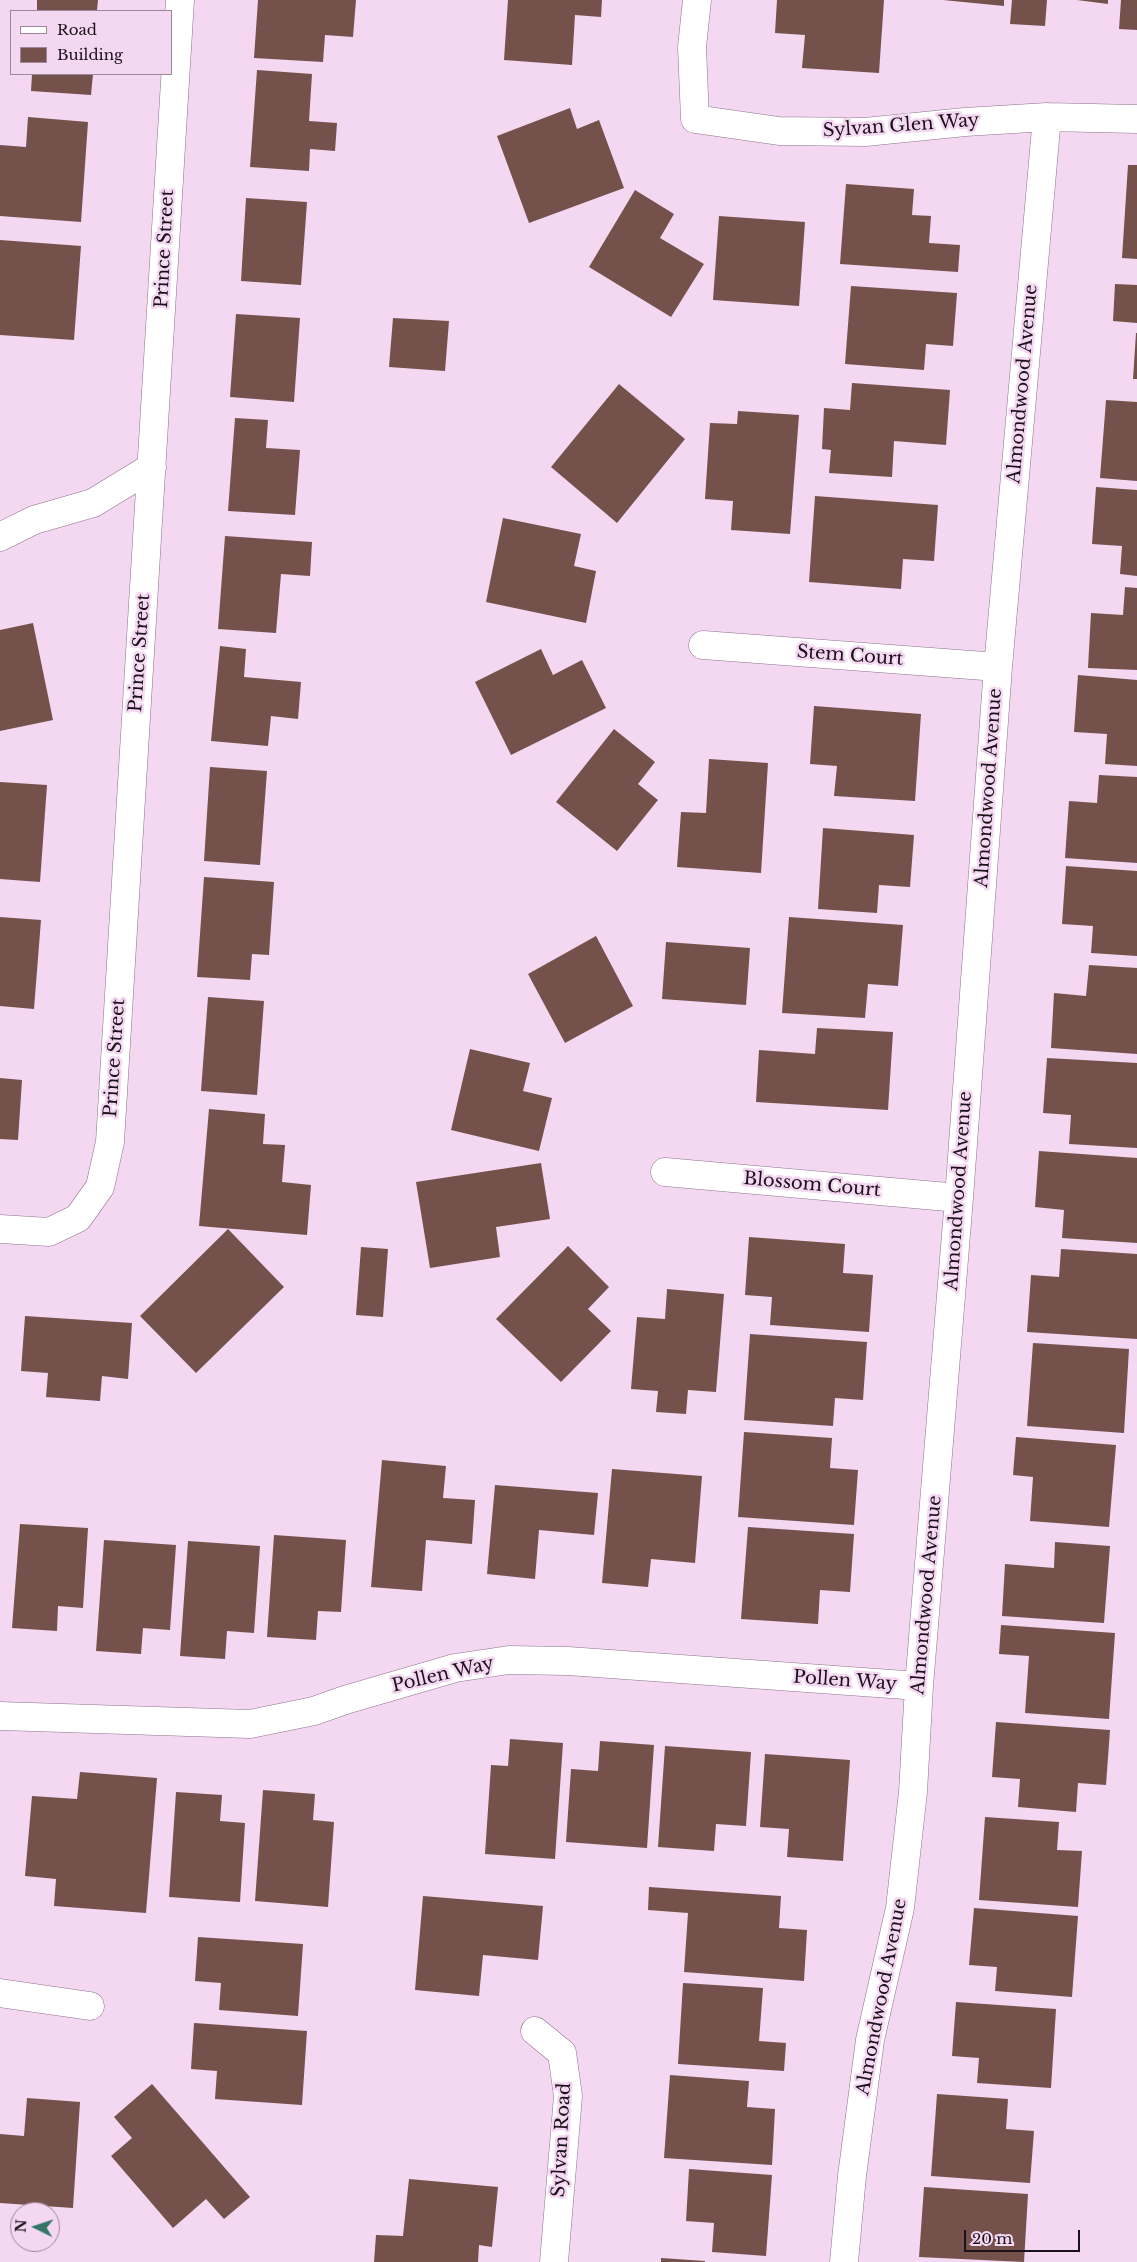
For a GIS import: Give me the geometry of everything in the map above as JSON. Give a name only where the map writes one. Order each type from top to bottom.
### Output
[{"type":"street","name":"Prince Street","points":[[0,1229],[49,1232],[78,1218],[100,1186],[110,1142],[180,0]]},
{"type":"street","name":"Sylvan Glen Way","points":[[696,0],[692,47],[695,119],[779,131],[865,132],[965,122],[1047,117],[1137,119]]},
{"type":"street","name":"Almondwood Avenue","points":[[844,2262],[852,2176],[870,2040],[900,1908],[913,1792],[919,1686],[959,1198],[998,667],[1047,117]]},
{"type":"street","points":[[0,537],[34,520],[93,502],[152,467]]},
{"type":"street","name":"Stem Court","points":[[703,645],[998,667]]},
{"type":"street","name":"Blossom Court","points":[[665,1172],[959,1198]]},
{"type":"street","name":"Pollen Way","points":[[0,1716],[250,1724],[314,1711],[455,1668],[509,1660],[568,1661],[919,1686]]},
{"type":"street","points":[[0,1993],[90,2006]]},
{"type":"street","name":"Sylvan Road","points":[[535,2031],[562,2053],[568,2096],[554,2262]]},
{"type":"building","points":[[37,0],[98,0],[97,10],[37,10]]},
{"type":"building","points":[[258,0],[356,0],[353,37],[325,35],[323,62],[254,58]]},
{"type":"building","points":[[508,0],[602,0],[601,17],[575,15],[572,65],[504,60]]},
{"type":"building","points":[[777,0],[884,0],[879,73],[802,68],[805,35],[775,33]]},
{"type":"building","points":[[943,0],[1004,0],[1004,6]]},
{"type":"building","points":[[1012,0],[1047,0],[1045,26],[1010,24]]},
{"type":"building","points":[[1077,0],[1108,0],[1108,4]]},
{"type":"building","points":[[1121,0],[1137,0],[1137,30],[1119,29]]},
{"type":"building","points":[[257,70],[312,74],[309,121],[337,123],[335,151],[310,149],[309,171],[250,167]]},
{"type":"building","points":[[32,75],[93,75],[91,95],[31,91]]},
{"type":"building","points":[[570,108],[577,129],[599,120],[624,188],[529,223],[497,136]]},
{"type":"building","points":[[28,117],[88,122],[81,222],[0,216],[0,145],[26,147]]},
{"type":"building","points":[[1128,165],[1137,165],[1137,259],[1122,258]]},
{"type":"building","points":[[846,184],[914,189],[912,215],[931,216],[929,243],[960,245],[958,272],[840,264]]},
{"type":"building","points":[[635,190],[674,214],[660,238],[704,264],[671,317],[589,267]]},
{"type":"building","points":[[246,198],[307,202],[301,285],[241,281]]},
{"type":"building","points":[[719,216],[805,222],[799,306],[713,300]]},
{"type":"building","points":[[0,240],[81,246],[74,340],[0,335]]},
{"type":"building","points":[[1115,284],[1137,285],[1137,323],[1113,321]]},
{"type":"building","points":[[851,286],[957,293],[953,346],[926,344],[924,370],[845,364]]},
{"type":"building","points":[[236,314],[300,318],[294,402],[230,397]]},
{"type":"building","points":[[393,318],[449,321],[445,371],[389,367]]},
{"type":"building","points":[[1136,333],[1137,379],[1133,379]]},
{"type":"building","points":[[852,383],[950,390],[946,445],[894,441],[892,477],[829,473],[831,450],[822,449],[824,408],[850,410]]},
{"type":"building","points":[[619,384],[685,439],[617,523],[551,467]]},
{"type":"building","points":[[1106,400],[1137,402],[1137,481],[1100,478]]},
{"type":"building","points":[[738,411],[799,415],[790,534],[731,530],[733,501],[705,499],[710,423],[737,424]]},
{"type":"building","points":[[235,418],[268,420],[266,448],[300,450],[295,515],[228,511]]},
{"type":"building","points":[[1096,487],[1137,490],[1137,576],[1120,574],[1122,546],[1092,544]]},
{"type":"building","points":[[815,496],[938,505],[934,561],[903,559],[901,589],[809,582]]},
{"type":"building","points":[[503,518],[581,534],[574,566],[596,571],[586,623],[486,602]]},
{"type":"building","points":[[225,536],[312,542],[310,576],[281,574],[276,633],[218,629]]},
{"type":"building","points":[[1125,587],[1137,588],[1137,670],[1088,668],[1091,613],[1123,615]]},
{"type":"building","points":[[33,623],[53,720],[0,731],[0,630]]},
{"type":"building","points":[[220,646],[246,649],[244,677],[301,682],[298,719],[271,716],[268,746],[211,741]]},
{"type":"building","points":[[541,649],[553,675],[582,660],[606,708],[511,755],[475,682]]},
{"type":"building","points":[[1078,675],[1137,680],[1137,766],[1105,764],[1107,734],[1074,732]]},
{"type":"building","points":[[814,706],[921,714],[915,801],[834,796],[837,766],[810,764]]},
{"type":"building","points":[[614,729],[655,762],[638,784],[658,800],[617,851],[556,802]]},
{"type":"building","points":[[709,759],[768,763],[761,873],[677,867],[681,812],[706,813]]},
{"type":"building","points":[[210,767],[267,771],[260,865],[204,861]]},
{"type":"building","points":[[1099,775],[1137,777],[1137,863],[1065,858],[1069,801],[1097,803]]},
{"type":"building","points":[[0,782],[47,785],[40,882],[0,879]]},
{"type":"building","points":[[823,828],[914,835],[910,887],[879,885],[877,913],[818,909]]},
{"type":"building","points":[[1066,866],[1137,871],[1137,956],[1091,953],[1093,926],[1062,924]]},
{"type":"building","points":[[204,877],[274,882],[269,955],[252,954],[250,980],[197,977]]},
{"type":"building","points":[[0,917],[41,920],[34,1009],[0,1006]]},
{"type":"building","points":[[789,917],[903,925],[898,986],[868,984],[865,1018],[782,1013]]},
{"type":"building","points":[[596,936],[633,1006],[565,1043],[528,974]]},
{"type":"building","points":[[666,942],[750,948],[746,1005],[662,999]]},
{"type":"building","points":[[1089,965],[1137,968],[1137,1054],[1051,1048],[1054,993],[1086,996]]},
{"type":"building","points":[[208,997],[264,1001],[257,1095],[201,1091]]},
{"type":"building","points":[[817,1028],[893,1032],[888,1110],[756,1102],[759,1050],[815,1054]]},
{"type":"building","points":[[470,1049],[530,1063],[523,1091],[552,1098],[539,1151],[451,1130]]},
{"type":"building","points":[[1047,1058],[1137,1063],[1137,1148],[1069,1144],[1071,1115],[1043,1113]]},
{"type":"building","points":[[0,1078],[22,1080],[18,1140],[0,1139]]},
{"type":"building","points":[[209,1109],[265,1114],[263,1144],[285,1145],[282,1182],[311,1185],[307,1235],[199,1226]]},
{"type":"building","points":[[1039,1151],[1137,1158],[1137,1243],[1062,1238],[1064,1210],[1035,1207]]},
{"type":"building","points":[[541,1163],[550,1219],[496,1227],[500,1257],[430,1268],[416,1182]]},
{"type":"building","points":[[228,1229],[284,1287],[196,1373],[140,1316]]},
{"type":"building","points":[[749,1237],[845,1244],[843,1273],[873,1275],[869,1332],[770,1325],[772,1297],[745,1295]]},
{"type":"building","points":[[568,1246],[609,1287],[588,1309],[611,1331],[561,1382],[496,1319]]},
{"type":"building","points":[[361,1247],[388,1249],[383,1317],[356,1315]]},
{"type":"building","points":[[1061,1249],[1137,1254],[1137,1339],[1027,1332],[1031,1275],[1059,1277]]},
{"type":"building","points":[[667,1289],[724,1294],[716,1392],[688,1390],[686,1414],[656,1412],[658,1391],[631,1389],[637,1317],[665,1319]]},
{"type":"building","points":[[25,1316],[132,1323],[128,1379],[102,1376],[100,1401],[46,1397],[48,1373],[21,1371]]},
{"type":"building","points":[[750,1334],[867,1342],[863,1400],[835,1398],[833,1426],[744,1420]]},
{"type":"building","points":[[1033,1343],[1129,1349],[1124,1433],[1027,1426]]},
{"type":"building","points":[[744,1432],[832,1438],[830,1468],[858,1470],[854,1525],[738,1517]]},
{"type":"building","points":[[1016,1437],[1116,1445],[1109,1527],[1030,1521],[1033,1477],[1013,1475]]},
{"type":"building","points":[[382,1460],[446,1466],[443,1498],[475,1500],[472,1544],[426,1540],[422,1591],[371,1587]]},
{"type":"building","points":[[612,1469],[702,1476],[695,1563],[651,1559],[648,1587],[602,1583]]},
{"type":"building","points":[[495,1485],[598,1493],[594,1535],[539,1530],[535,1579],[487,1574]]},
{"type":"building","points":[[20,1524],[88,1528],[83,1608],[58,1606],[57,1631],[12,1628]]},
{"type":"building","points":[[748,1527],[854,1534],[850,1592],[820,1590],[818,1624],[741,1619]]},
{"type":"building","points":[[274,1535],[346,1540],[341,1612],[318,1611],[316,1640],[267,1637]]},
{"type":"building","points":[[104,1540],[176,1545],[170,1630],[143,1628],[141,1654],[96,1651]]},
{"type":"building","points":[[188,1541],[260,1546],[254,1633],[227,1631],[225,1659],[180,1656]]},
{"type":"building","points":[[1055,1542],[1110,1546],[1104,1623],[1002,1616],[1005,1564],[1054,1568]]},
{"type":"building","points":[[1001,1625],[1115,1633],[1109,1719],[1025,1713],[1029,1656],[999,1654]]},
{"type":"building","points":[[996,1722],[1110,1730],[1106,1785],[1078,1783],[1076,1812],[1018,1807],[1020,1779],[992,1777]]},
{"type":"building","points":[[510,1739],[563,1743],[555,1859],[485,1854],[491,1765],[508,1766]]},
{"type":"building","points":[[600,1741],[654,1745],[647,1848],[566,1842],[571,1769],[598,1771]]},
{"type":"building","points":[[665,1746],[751,1752],[746,1826],[716,1824],[714,1851],[658,1847]]},
{"type":"building","points":[[765,1754],[850,1760],[843,1861],[787,1857],[789,1829],[760,1827]]},
{"type":"building","points":[[80,1772],[157,1778],[146,1913],[54,1906],[56,1879],[25,1876],[32,1796],[77,1799]]},
{"type":"building","points":[[263,1790],[315,1794],[313,1820],[334,1822],[328,1907],[255,1901]]},
{"type":"building","points":[[176,1792],[222,1795],[220,1821],[245,1823],[240,1902],[169,1897]]},
{"type":"building","points":[[985,1817],[1059,1822],[1057,1850],[1082,1851],[1078,1907],[979,1900]]},
{"type":"building","points":[[649,1887],[781,1896],[779,1928],[807,1930],[804,1981],[684,1972],[688,1913],[648,1910]]},
{"type":"building","points":[[423,1896],[543,1906],[538,1960],[483,1955],[479,1996],[415,1990]]},
{"type":"building","points":[[974,1908],[1078,1916],[1072,1997],[995,1991],[997,1967],[969,1965]]},
{"type":"building","points":[[198,1937],[303,1944],[298,2016],[219,2010],[221,1983],[195,1981]]},
{"type":"building","points":[[683,1983],[763,1988],[759,2041],[786,2043],[784,2071],[678,2064]]},
{"type":"building","points":[[956,2002],[1056,2009],[1051,2088],[977,2083],[979,2058],[952,2056]]},
{"type":"building","points":[[194,2023],[307,2031],[302,2105],[215,2099],[217,2071],[191,2069]]},
{"type":"building","points":[[670,2075],[749,2081],[747,2107],[775,2109],[772,2165],[664,2158]]},
{"type":"building","points":[[152,2084],[250,2197],[224,2219],[206,2199],[173,2228],[111,2156],[132,2138],[114,2117]]},
{"type":"building","points":[[937,2094],[1008,2099],[1006,2129],[1034,2131],[1030,2183],[931,2176]]},
{"type":"building","points":[[27,2098],[80,2102],[73,2208],[60,2207],[60,2202],[0,2203],[0,2134],[24,2136]]},
{"type":"building","points":[[689,2169],[772,2175],[766,2256],[712,2252],[714,2223],[686,2221]]},
{"type":"building","points":[[409,2179],[498,2187],[492,2247],[479,2245],[478,2262],[374,2262],[376,2235],[403,2236]]},
{"type":"building","points":[[924,2187],[1028,2194],[1024,2262],[919,2257]]},
{"type":"building","points":[[661,2258],[705,2261],[705,2262],[661,2262]]}]
